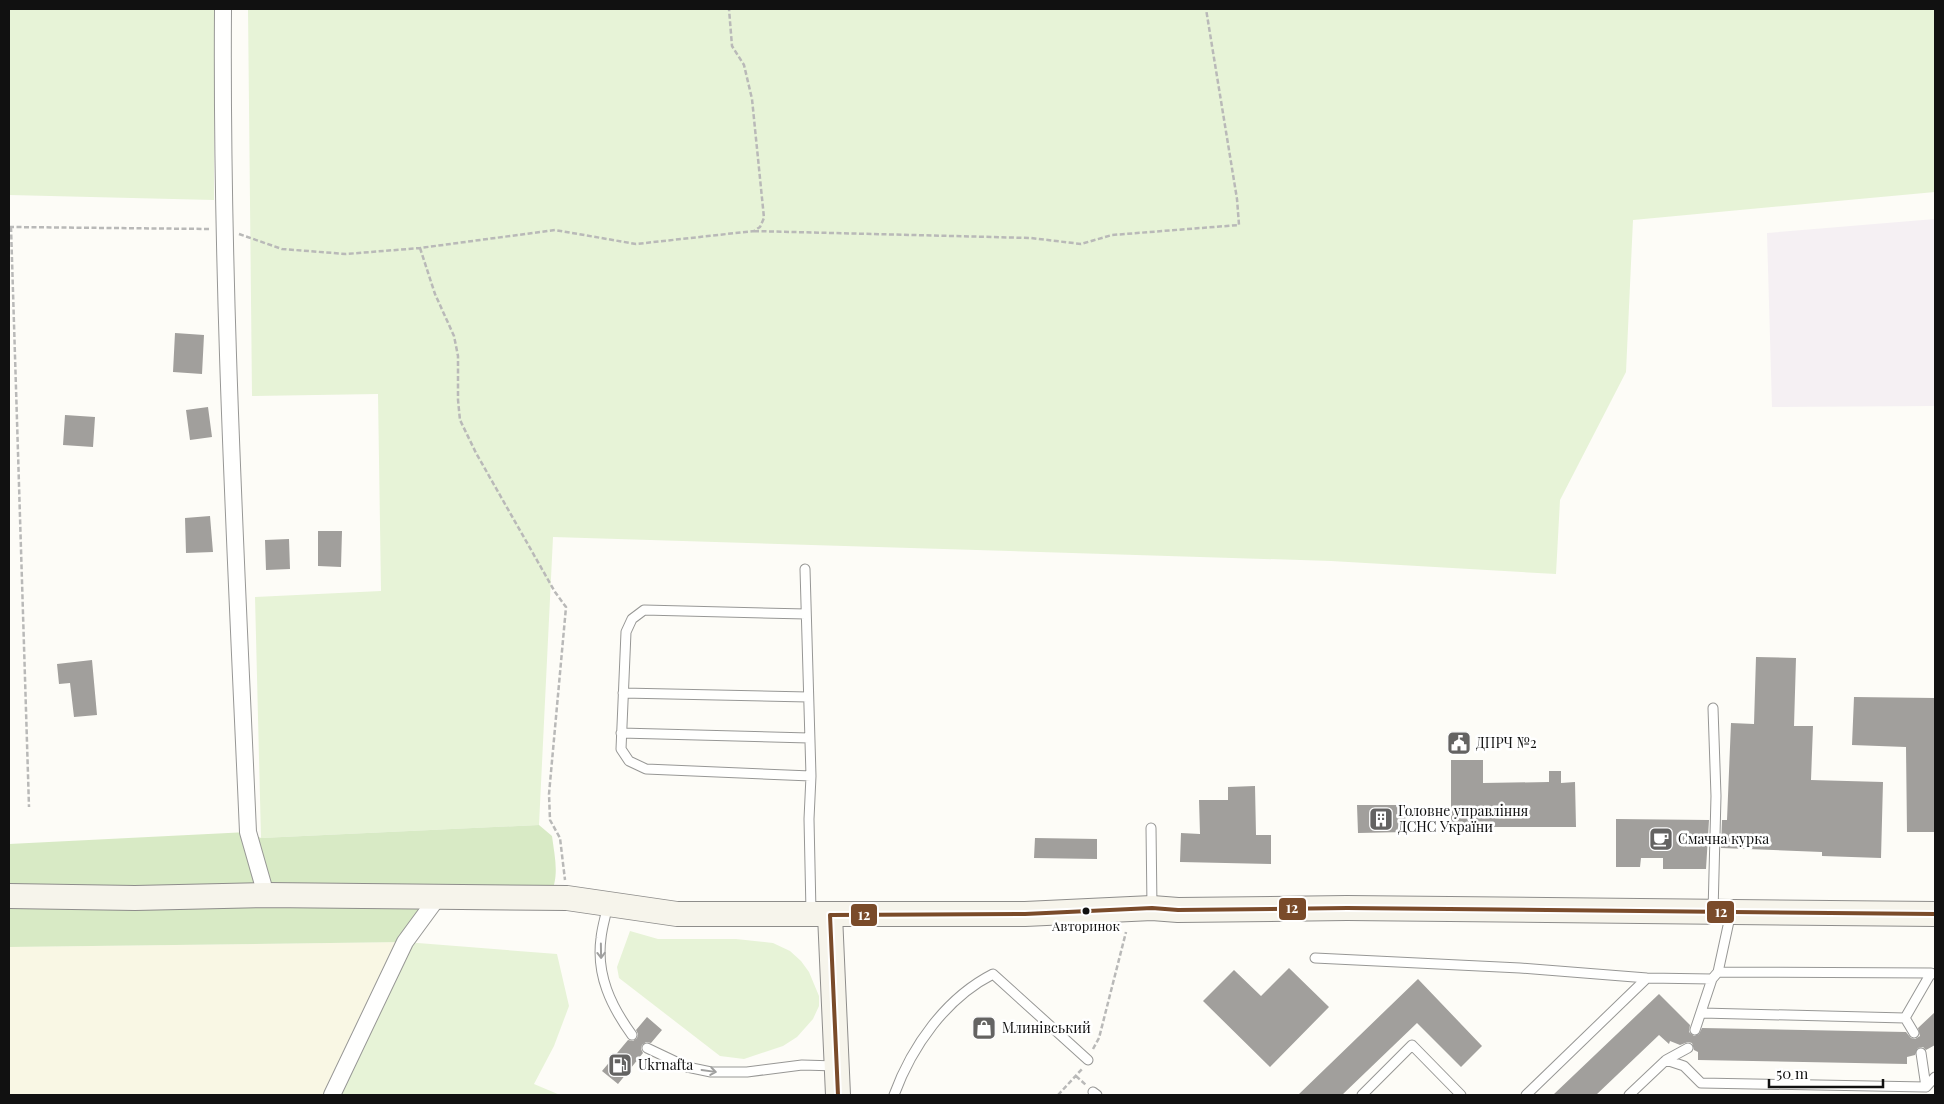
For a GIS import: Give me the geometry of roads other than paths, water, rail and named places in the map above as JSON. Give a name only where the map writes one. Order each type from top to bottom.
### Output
[{"type":"main road","points":[[9,896],[135,898],[266,895],[567,898],[677,914],[1025,914],[1152,908],[1178,910],[1357,908],[1935,914]]},
{"type":"main road","points":[[821,915],[837,1066],[838,1095]]},
{"type":"street","points":[[224,9],[224,229],[230,422],[248,832],[266,895]]},
{"type":"street","points":[[332,1095],[404,942],[438,897]]},
{"type":"lane","points":[[805,569],[810,776],[809,819],[821,915]]},
{"type":"lane","points":[[806,614],[644,610],[632,619],[626,632],[621,749],[629,761],[646,769],[810,776]]},
{"type":"lane","points":[[624,693],[808,697]]},
{"type":"lane","points":[[1696,1030],[1715,976],[1722,912],[1713,708]]},
{"type":"lane","points":[[622,733],[809,738]]},
{"type":"lane","points":[[1151,828],[1152,908]]},
{"type":"lane","points":[[608,904],[601,939],[601,970],[610,1001],[632,1035]]},
{"type":"lane","points":[[1315,958],[1520,968],[1647,978],[1933,974]]},
{"type":"lane","points":[[894,1095],[900,1078],[919,1043],[947,1008],[977,982],[993,974],[1088,1060]]},
{"type":"lane","points":[[1905,1018],[1933,974]]},
{"type":"lane","points":[[1526,1095],[1647,978]]},
{"type":"lane","points":[[1702,1013],[1905,1018]]},
{"type":"lane","points":[[1905,1018],[1914,1034]]},
{"type":"lane","points":[[1362,1095],[1412,1045],[1461,1095]]},
{"type":"lane","points":[[647,1048],[688,1067],[711,1072],[747,1072],[802,1065],[837,1066]]},
{"type":"lane","points":[[1630,1095],[1666,1060],[1688,1048]]},
{"type":"lane","points":[[1921,1052],[1926,1087]]},
{"type":"lane","points":[[1666,1060],[1684,1066],[1701,1083],[1926,1087],[1935,1077]]},
{"type":"place","name":"ДПРЧ №2","points":[[1459,743]]},
{"type":"place","name":"Головне управління ДСНС України","points":[[1381,819]]},
{"type":"place","name":"Смачна курка","points":[[1661,839]]},
{"type":"place","name":"Авторинок","points":[[1086,911]]},
{"type":"place","name":"Млинівський","points":[[984,1028]]},
{"type":"place","name":"Ukrnafta","points":[[620,1065]]}]
